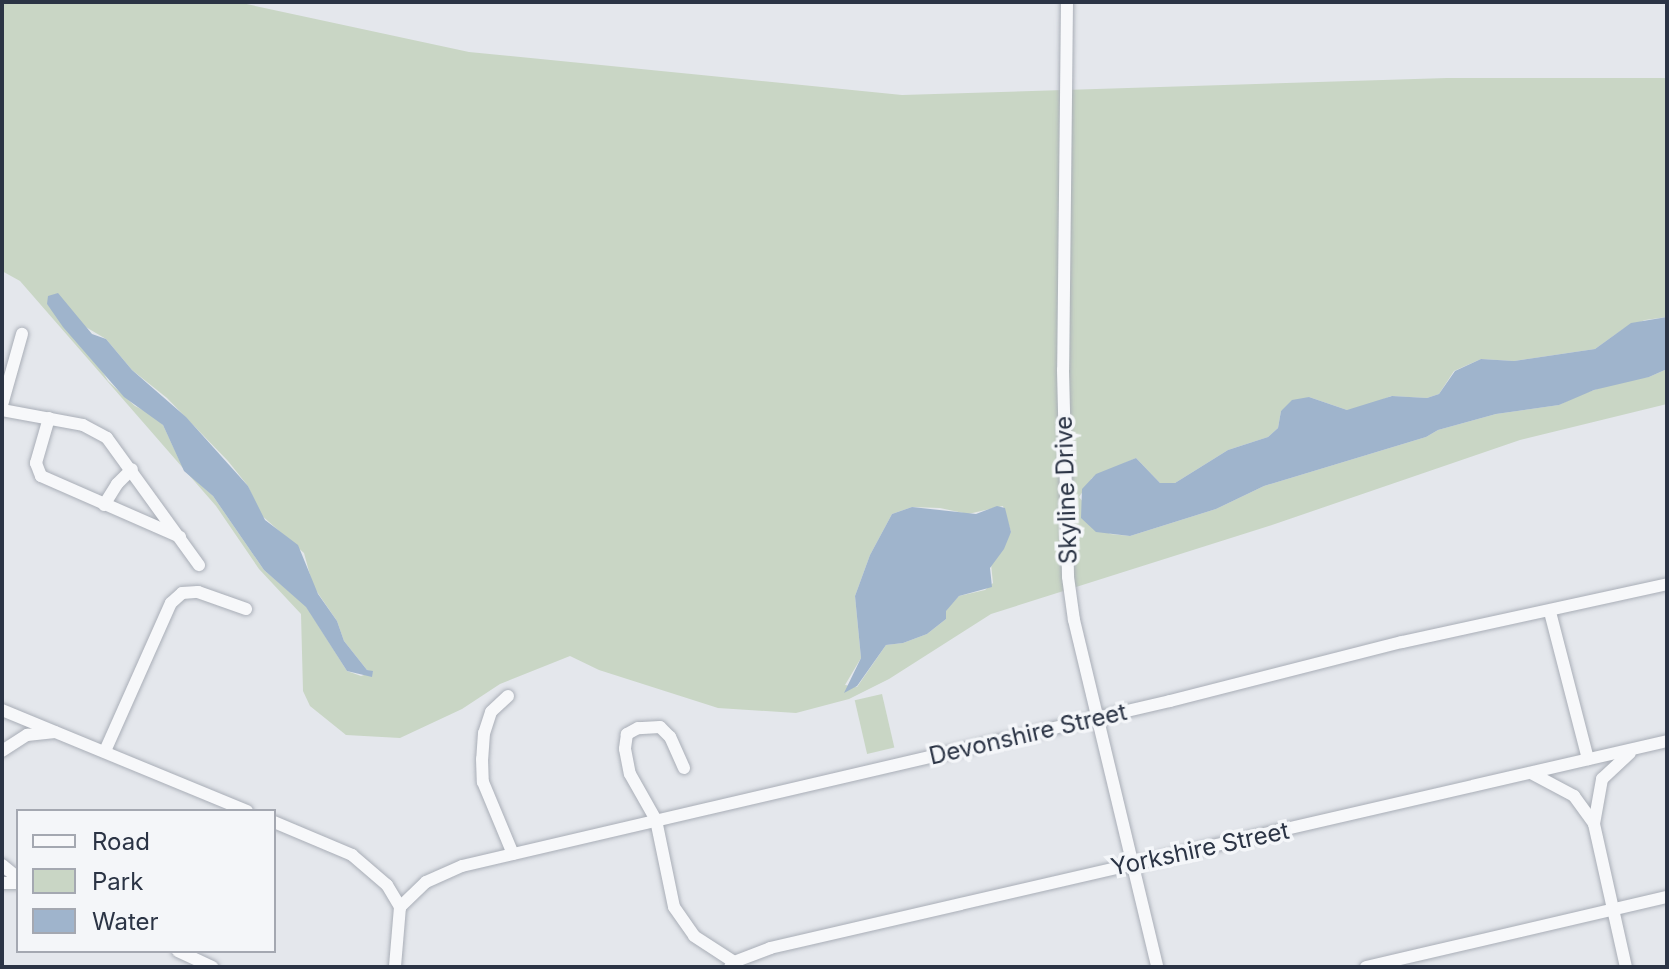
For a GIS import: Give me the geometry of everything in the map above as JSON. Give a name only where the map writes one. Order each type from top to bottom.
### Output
[{"type":"street","name":"Skyline Drive","points":[[1067,2],[1065,529],[1074,620],[1157,967]]},
{"type":"street","points":[[22,334],[2,408],[95,430],[117,448],[199,565]]},
{"type":"street","points":[[49,418],[37,470],[49,481],[180,537]]},
{"type":"street","points":[[104,505],[117,484],[132,469]]},
{"type":"street","name":"Devonshire Street","points":[[400,907],[441,873],[513,854],[1098,718],[1402,642],[1667,584]]},
{"type":"street","points":[[105,751],[171,603],[182,593],[198,592],[246,609]]},
{"type":"street","points":[[1550,612],[1588,759]]},
{"type":"street","points":[[508,696],[491,712],[484,733],[482,759],[483,782],[513,854]]},
{"type":"street","points":[[2,710],[62,732],[242,809]]},
{"type":"street","points":[[684,768],[670,737],[660,727],[638,728],[627,734],[625,749],[634,785],[656,820],[674,907],[694,936],[732,964]]},
{"type":"street","points":[[2,751],[27,735],[62,732]]},
{"type":"street","name":"Yorkshire Street","points":[[732,964],[770,948],[1667,741]]},
{"type":"street","points":[[1626,967],[1594,824],[1602,779],[1637,747]]},
{"type":"street","points":[[1531,773],[1574,796],[1594,824]]},
{"type":"street","points":[[276,823],[352,855],[387,885],[400,907],[395,967]]},
{"type":"street","points":[[1366,967],[1667,897]]},
{"type":"street","points":[[385,967],[399,939]]},
{"type":"street","points":[[182,953],[213,967]]},
{"type":"green space","points":[[2,2],[237,2],[469,52],[902,95],[1447,78],[1667,78],[1667,317],[1645,320],[1623,329],[1595,349],[1514,361],[1481,359],[1454,371],[1439,394],[1427,398],[1391,396],[1360,409],[1347,410],[1309,397],[1281,411],[1278,428],[1268,437],[1228,450],[1175,483],[1160,483],[1136,458],[1092,478],[1079,497],[1110,534],[1130,536],[1216,509],[1264,486],[1426,437],[1438,430],[1496,414],[1559,405],[1627,379],[1649,377],[1667,369],[1667,404],[1520,440],[1272,525],[991,614],[889,679],[849,699],[796,713],[718,708],[599,670],[570,656],[500,684],[462,709],[400,738],[346,735],[310,706],[303,691],[301,614],[259,569],[216,506],[187,473],[213,496],[264,570],[306,606],[347,671],[361,676],[373,672],[367,670],[344,641],[337,621],[313,586],[304,553],[260,514],[248,486],[228,461],[167,398],[132,370],[106,339],[47,304],[98,364],[108,381],[135,406],[153,415],[163,425],[183,468],[20,281],[2,271]],"holes":[[[1003,506],[1011,532],[991,564],[993,583],[985,590],[959,596],[945,611],[946,619],[927,634],[903,643],[886,645],[857,687],[845,685],[861,658],[855,596],[870,555],[892,514],[912,507],[940,508],[968,514]]]},
{"type":"green space","points":[[882,694],[894,748],[867,754],[855,700]]},
{"type":"water","points":[[58,293],[92,334],[106,339],[132,370],[186,417],[248,486],[265,520],[298,545],[318,594],[337,621],[344,641],[367,670],[373,671],[372,677],[347,671],[306,607],[264,570],[213,496],[184,471],[163,425],[124,397],[63,327],[47,304],[48,296]]},
{"type":"water","points":[[1667,317],[1667,369],[1649,377],[1594,390],[1559,405],[1496,414],[1438,430],[1426,437],[1264,486],[1216,509],[1130,536],[1096,532],[1081,518],[1082,489],[1096,474],[1136,458],[1160,483],[1175,483],[1228,450],[1268,437],[1278,428],[1281,411],[1292,400],[1309,397],[1347,410],[1392,396],[1427,398],[1439,394],[1455,371],[1481,359],[1514,361],[1595,349],[1631,323]]},
{"type":"water","points":[[997,506],[1005,508],[1011,532],[1004,549],[990,568],[992,587],[959,596],[946,611],[946,619],[927,634],[903,643],[886,645],[857,686],[844,693],[861,658],[855,596],[870,555],[892,514],[912,507],[976,514]]}]
